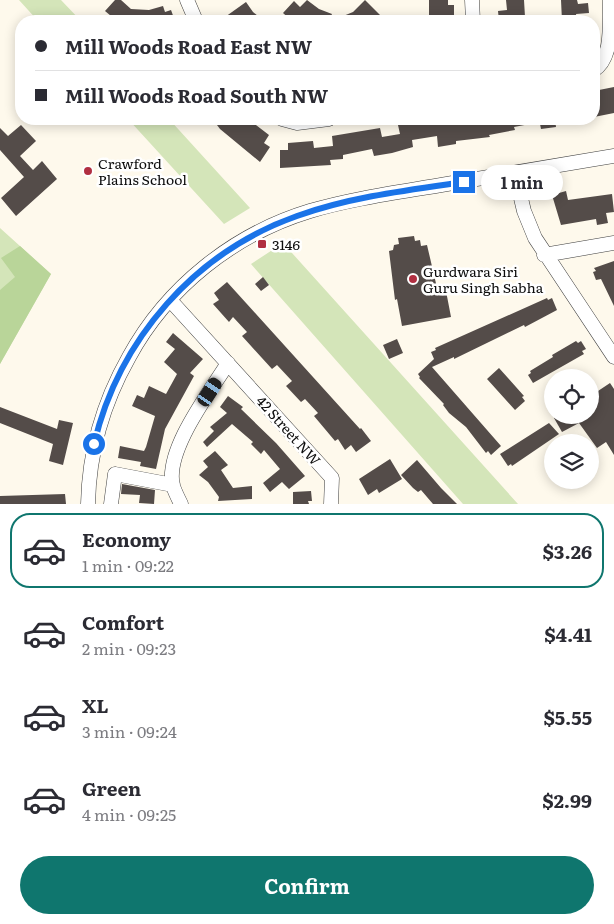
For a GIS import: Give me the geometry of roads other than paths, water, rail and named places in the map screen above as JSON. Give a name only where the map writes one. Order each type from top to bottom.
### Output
[{"type":"street","points":[[187,0],[193,15]]},
{"type":"street","points":[[472,0],[473,15]]},
{"type":"street","points":[[600,65],[604,61],[608,42],[610,0]]},
{"type":"street","points":[[88,504],[92,454],[106,406],[134,347],[170,300],[198,273],[227,251],[263,230],[297,216],[360,199],[614,156]]},
{"type":"street","points":[[515,173],[527,220],[544,255],[614,356]]},
{"type":"street","points":[[544,255],[614,243]]},
{"type":"street","name":"42 Street NW","points":[[170,300],[332,478],[331,504]]},
{"type":"street","points":[[181,504],[173,485],[173,471],[183,434],[228,363]]},
{"type":"street","points":[[111,504],[115,474],[173,485]]},
{"type":"place","name":"Crawford Plains School","points":[[88,171]]},
{"type":"place","name":"3146","points":[[262,244]]},
{"type":"place","name":"Gurdwara Siri Guru Singh Sabha","points":[[413,279]]}]
